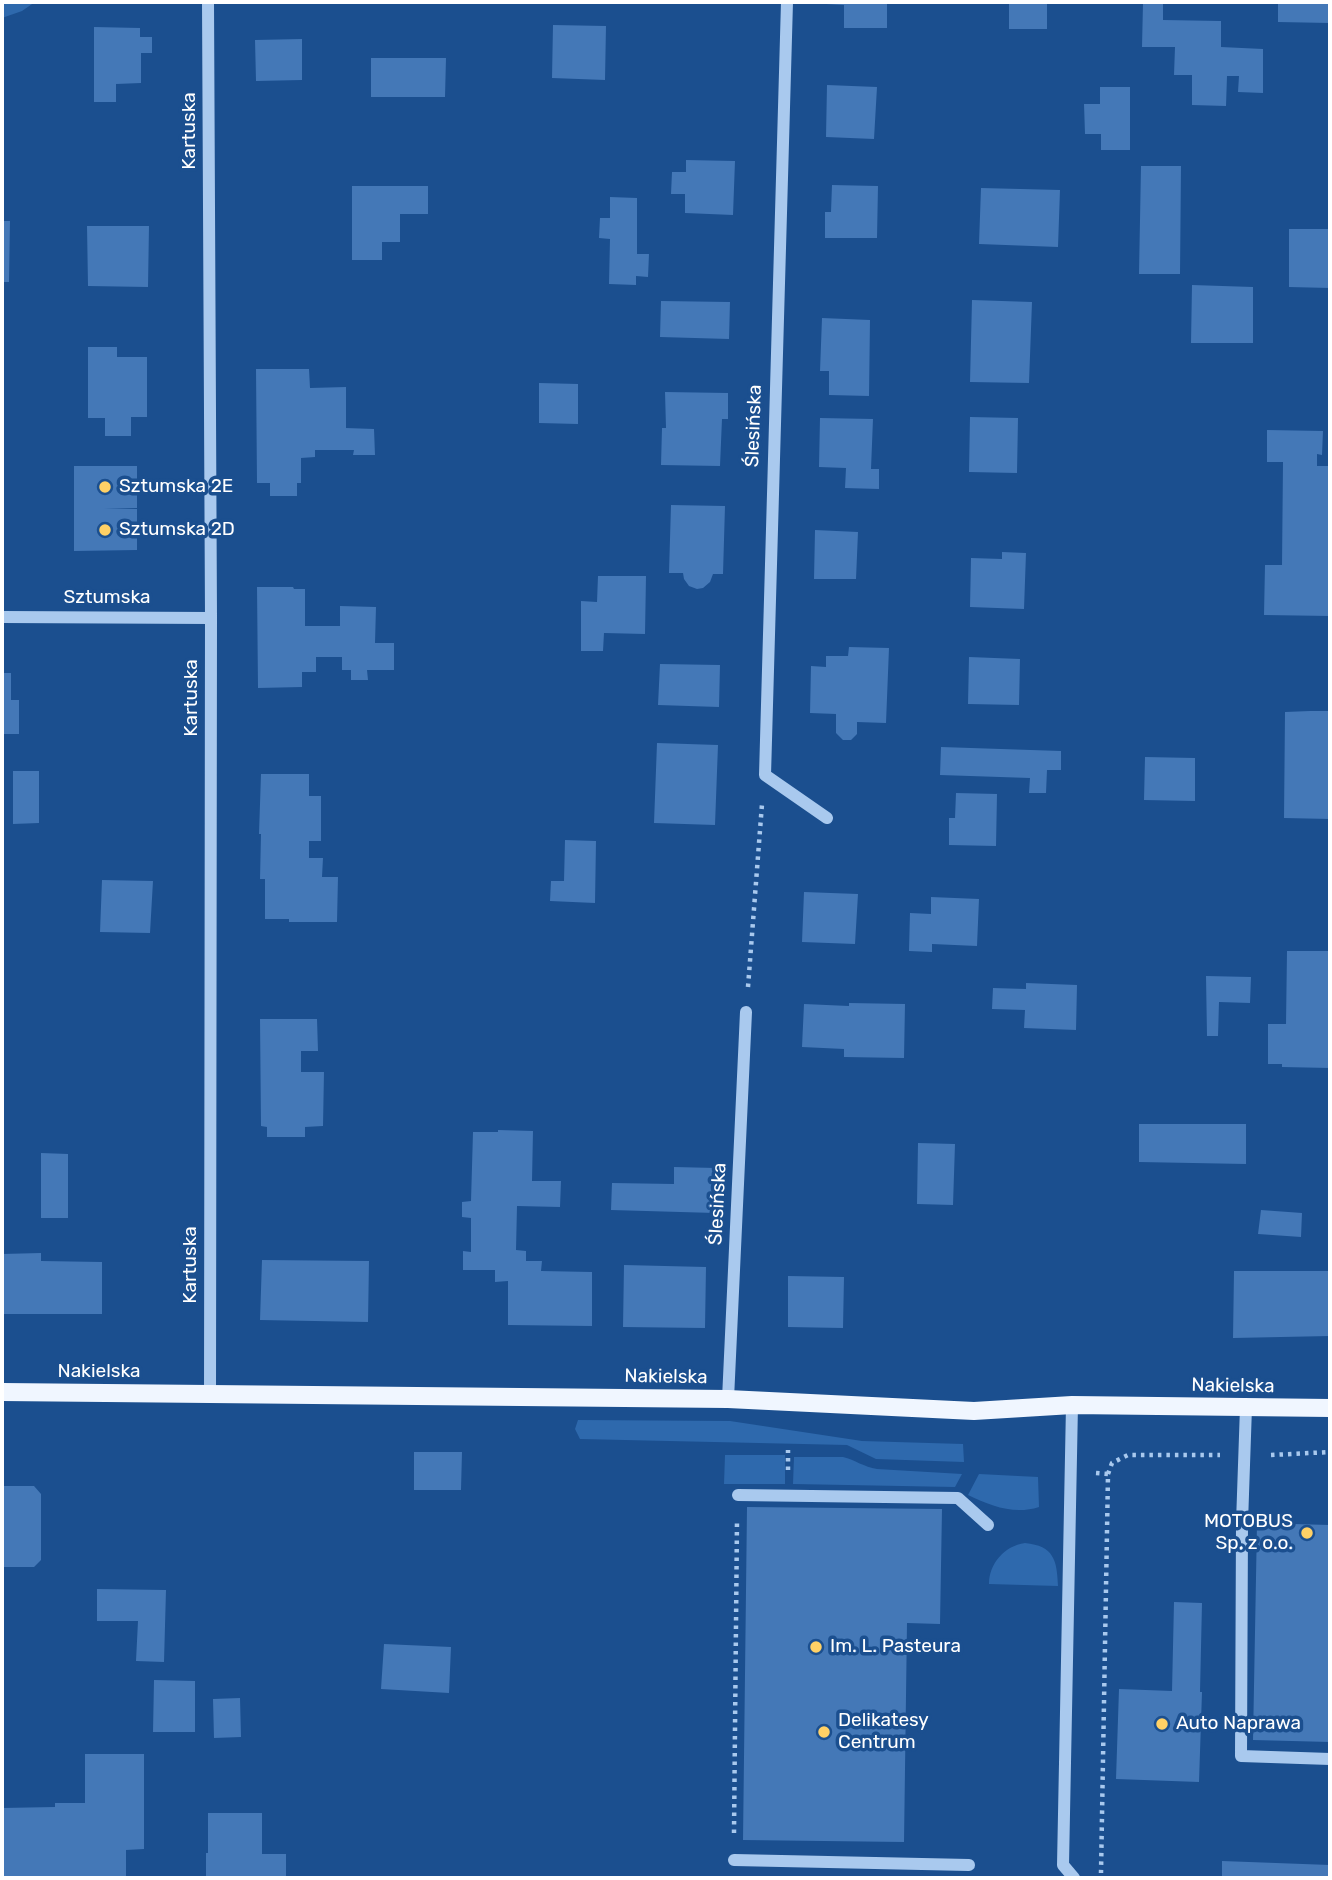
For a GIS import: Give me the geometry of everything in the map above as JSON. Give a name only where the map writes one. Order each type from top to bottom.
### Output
[{"type":"main road","name":"Nakielska","points":[[2,1392],[728,1399],[974,1410],[1072,1405],[1330,1408]]},
{"type":"street","name":"Kartuska","points":[[208,2],[211,618],[210,1394]]},
{"type":"street","name":"Ślesińska","points":[[765,775],[787,2]]},
{"type":"street","name":"Sztumska","points":[[2,617],[211,618]]},
{"type":"street","points":[[765,775],[827,818]]},
{"type":"street","name":"Ślesińska","points":[[728,1399],[746,1012]]},
{"type":"street","points":[[1072,1405],[1063,1865],[1074,1878]]},
{"type":"street","points":[[1246,1407],[1242,1523],[1241,1756],[1330,1759]]},
{"type":"street","points":[[738,1495],[958,1498],[988,1525]]},
{"type":"street","points":[[734,1860],[969,1865]]},
{"type":"path","points":[[746,1012],[765,775]]},
{"type":"path","points":[[1070,1472],[1108,1474],[1101,1878]]},
{"type":"path","points":[[734,1860],[738,1495]]},
{"type":"shaded area","points":[[2,2],[35,2],[22,11],[2,18]]},
{"type":"shaded area","points":[[578,1420],[730,1421],[862,1441],[963,1444],[964,1462],[876,1459],[847,1445],[580,1439],[575,1429]]},
{"type":"shaded area","points":[[725,1455],[785,1455],[785,1484],[724,1484]]},
{"type":"shaded area","points":[[794,1457],[843,1457],[877,1469],[962,1474],[955,1487],[793,1484]]},
{"type":"shaded area","points":[[979,1474],[1038,1477],[1039,1507],[1012,1510],[968,1495]]},
{"type":"shaded area","points":[[1025,1543],[1042,1547],[1052,1556],[1058,1586],[989,1584],[999,1557],[1011,1548]]},
{"type":"building","points":[[826,2],[887,2],[887,28],[844,28],[844,5]]},
{"type":"building","points":[[1009,2],[1047,2],[1047,29],[1009,29]]},
{"type":"building","points":[[1278,2],[1330,2],[1330,23],[1278,22]]},
{"type":"building","points":[[1143,3],[1163,3],[1163,20],[1221,21],[1221,47],[1263,49],[1263,93],[1238,92],[1239,76],[1227,76],[1226,106],[1192,105],[1192,75],[1174,75],[1175,47],[1142,47]]},
{"type":"building","points":[[553,25],[606,26],[605,80],[552,78]]},
{"type":"building","points":[[94,27],[140,28],[140,37],[152,37],[152,53],[141,53],[141,83],[116,84],[116,102],[94,102]]},
{"type":"building","points":[[302,39],[302,80],[256,81],[255,40]]},
{"type":"building","points":[[371,58],[446,58],[445,97],[371,97]]},
{"type":"building","points":[[827,85],[877,87],[874,139],[826,137]]},
{"type":"building","points":[[1100,87],[1130,87],[1130,150],[1101,150],[1101,134],[1085,134],[1084,104],[1100,104]]},
{"type":"building","points":[[686,160],[735,161],[733,215],[685,213],[685,194],[671,194],[672,172],[686,172]]},
{"type":"building","points":[[1141,166],[1181,166],[1180,274],[1139,274]]},
{"type":"building","points":[[832,185],[878,186],[877,238],[825,238],[825,212],[831,212]]},
{"type":"building","points":[[352,186],[428,186],[428,214],[400,214],[400,242],[382,242],[382,260],[352,260]]},
{"type":"building","points":[[981,188],[1060,190],[1058,247],[979,244]]},
{"type":"building","points":[[610,197],[637,198],[637,254],[649,254],[648,277],[636,276],[636,285],[609,284],[610,239],[599,238],[600,218],[610,218]]},
{"type":"building","points":[[2,221],[10,221],[9,282],[2,282]]},
{"type":"building","points":[[87,226],[149,226],[148,287],[88,286]]},
{"type":"building","points":[[1289,229],[1330,229],[1330,288],[1289,287]]},
{"type":"building","points":[[1192,285],[1253,287],[1253,343],[1191,343]]},
{"type":"building","points":[[972,300],[1032,302],[1029,383],[970,382]]},
{"type":"building","points":[[661,301],[730,302],[729,339],[660,337]]},
{"type":"building","points":[[822,318],[870,320],[869,396],[829,395],[829,371],[820,371]]},
{"type":"building","points":[[88,347],[117,347],[117,357],[147,357],[147,417],[131,417],[131,436],[105,436],[105,418],[88,418]]},
{"type":"building","points":[[256,369],[309,369],[310,388],[346,387],[346,428],[374,429],[375,455],[353,455],[354,450],[315,450],[315,457],[301,458],[301,483],[297,483],[297,496],[270,496],[270,483],[257,483]]},
{"type":"building","points":[[539,383],[578,384],[578,424],[539,423]]},
{"type":"building","points":[[665,392],[728,393],[728,419],[722,419],[720,466],[661,465],[662,428],[666,428]]},
{"type":"building","points":[[970,417],[1018,418],[1017,473],[969,472]]},
{"type":"building","points":[[820,418],[873,419],[871,469],[879,469],[879,489],[845,488],[846,468],[819,467]]},
{"type":"building","points":[[1267,430],[1323,431],[1322,455],[1317,454],[1317,466],[1330,466],[1330,616],[1264,615],[1265,565],[1282,565],[1283,462],[1267,462]]},
{"type":"building","points":[[74,466],[137,466],[137,508],[104,508],[137,509],[137,550],[74,551]]},
{"type":"building","points":[[671,505],[725,506],[723,574],[713,574],[710,582],[703,588],[689,586],[683,573],[669,573]]},
{"type":"building","points":[[815,530],[858,532],[856,579],[814,579]]},
{"type":"building","points":[[1002,552],[1026,553],[1024,609],[970,607],[971,558],[1002,559]]},
{"type":"building","points":[[598,576],[646,576],[645,634],[604,633],[603,651],[581,651],[581,601],[597,602]]},
{"type":"building","points":[[257,587],[305,589],[305,626],[340,626],[340,606],[376,607],[375,643],[394,643],[394,670],[367,670],[368,680],[351,680],[351,670],[342,670],[342,657],[316,657],[316,672],[302,672],[302,687],[258,688]]},
{"type":"building","points":[[849,647],[889,648],[886,723],[857,722],[857,734],[851,740],[843,740],[836,733],[836,714],[810,713],[811,666],[826,667],[826,656],[848,656]]},
{"type":"building","points":[[969,657],[1020,659],[1019,705],[968,704]]},
{"type":"building","points":[[660,664],[720,665],[719,707],[658,705]]},
{"type":"building","points":[[2,673],[11,673],[11,700],[19,700],[19,734],[2,734]]},
{"type":"building","points":[[1330,711],[1330,819],[1284,818],[1285,712]]},
{"type":"building","points":[[657,743],[718,745],[715,825],[654,823]]},
{"type":"building","points":[[941,747],[1061,751],[1061,770],[1047,770],[1046,793],[1029,793],[1030,778],[940,775]]},
{"type":"building","points":[[1145,757],[1195,758],[1195,801],[1144,800]]},
{"type":"building","points":[[13,771],[39,771],[39,823],[13,824]]},
{"type":"building","points":[[261,774],[309,774],[309,796],[321,796],[321,841],[309,841],[309,858],[323,858],[322,877],[338,877],[337,922],[265,919],[265,879],[260,879]]},
{"type":"building","points":[[956,793],[997,794],[996,846],[949,845],[949,818],[955,818]]},
{"type":"building","points":[[565,840],[596,841],[595,903],[550,901],[551,881],[564,881]]},
{"type":"building","points":[[102,880],[153,881],[150,933],[100,932]]},
{"type":"building","points":[[804,892],[858,894],[855,944],[802,942]]},
{"type":"building","points":[[931,897],[979,899],[977,946],[932,944],[932,952],[909,951],[910,913],[931,914]]},
{"type":"building","points":[[1287,951],[1330,951],[1330,1068],[1268,1064],[1268,1024],[1286,1024]]},
{"type":"building","points":[[1206,976],[1251,977],[1250,1003],[1219,1002],[1218,1036],[1207,1036]]},
{"type":"building","points":[[1026,983],[1077,985],[1076,1030],[1024,1028],[1025,1010],[992,1009],[993,988],[1026,989]]},
{"type":"building","points":[[849,1003],[905,1004],[904,1058],[844,1057],[844,1049],[802,1047],[804,1004],[849,1006]]},
{"type":"building","points":[[260,1019],[317,1019],[318,1051],[301,1051],[301,1072],[324,1072],[323,1126],[305,1127],[305,1137],[267,1137],[267,1127],[261,1126]]},
{"type":"building","points":[[1139,1124],[1246,1124],[1246,1164],[1139,1162]]},
{"type":"building","points":[[533,1131],[532,1181],[561,1181],[560,1207],[517,1206],[516,1250],[526,1251],[526,1261],[542,1261],[541,1271],[592,1272],[592,1326],[508,1325],[508,1281],[495,1282],[495,1270],[463,1270],[463,1251],[471,1252],[471,1218],[462,1217],[462,1202],[471,1201],[473,1132]]},
{"type":"building","points":[[918,1143],[955,1144],[953,1205],[917,1204]]},
{"type":"building","points":[[41,1153],[68,1154],[68,1218],[41,1218]]},
{"type":"building","points":[[674,1167],[716,1168],[715,1213],[611,1210],[612,1183],[674,1184]]},
{"type":"building","points":[[1261,1210],[1302,1213],[1301,1237],[1258,1234]]},
{"type":"building","points":[[41,1253],[41,1261],[102,1262],[102,1314],[2,1314],[2,1254]]},
{"type":"building","points":[[262,1260],[369,1261],[368,1322],[260,1320]]},
{"type":"building","points":[[624,1265],[706,1267],[705,1328],[623,1327]]},
{"type":"building","points":[[1234,1271],[1330,1271],[1330,1336],[1233,1338]]},
{"type":"building","points":[[788,1276],[844,1277],[843,1328],[788,1327]]},
{"type":"building","points":[[414,1452],[462,1452],[461,1490],[414,1490]]},
{"type":"building","points":[[2,1486],[34,1486],[41,1494],[41,1560],[34,1567],[2,1567]]},
{"type":"building","name":"Delikatesy Centrum","points":[[747,1507],[942,1509],[940,1624],[907,1623],[904,1842],[743,1840]]},
{"type":"building","points":[[1257,1523],[1330,1525],[1330,1742],[1253,1740]]},
{"type":"building","points":[[97,1589],[166,1590],[164,1662],[136,1661],[138,1621],[97,1621]]},
{"type":"building","points":[[1174,1602],[1202,1603],[1199,1782],[1116,1779],[1119,1689],[1172,1691]]},
{"type":"building","points":[[384,1644],[451,1647],[449,1693],[381,1689]]},
{"type":"building","points":[[154,1680],[195,1681],[195,1732],[153,1732]]},
{"type":"building","points":[[240,1698],[241,1737],[214,1738],[213,1699]]},
{"type":"building","points":[[85,1754],[144,1754],[144,1849],[126,1850],[126,1878],[2,1878],[2,1808],[55,1807],[55,1803],[85,1803]]},
{"type":"building","points":[[208,1813],[262,1813],[262,1854],[286,1854],[286,1878],[206,1878]]},
{"type":"building","points":[[1222,1861],[1330,1865],[1330,1878],[1222,1878]]},
{"type":"place","name":"Sztumska 2E","points":[[105,487]]},
{"type":"place","name":"Sztumska 2D","points":[[105,530]]},
{"type":"place","name":"MOTOBUS Sp. z o.o.","points":[[1307,1533]]},
{"type":"place","name":"Im. L. Pasteura","points":[[816,1647]]},
{"type":"place","name":"Auto Naprawa","points":[[1162,1724]]},
{"type":"place","name":"Delikatesy Centrum","points":[[824,1732]]}]
